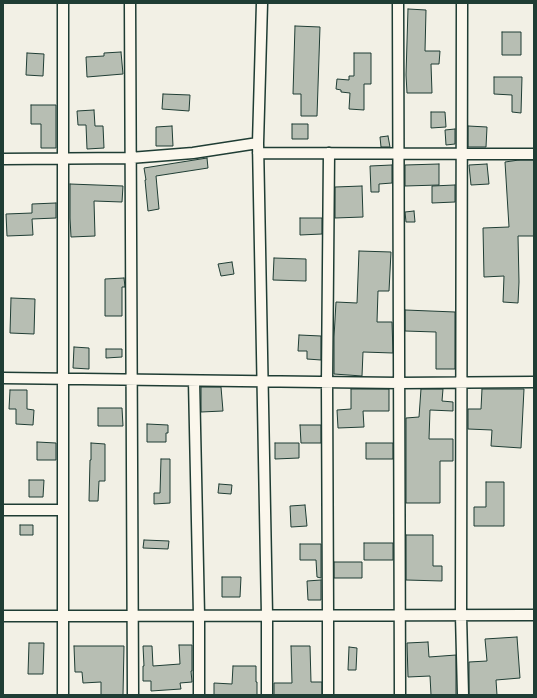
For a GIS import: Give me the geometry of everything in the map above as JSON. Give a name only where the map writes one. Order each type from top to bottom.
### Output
[{"type":"street","points":[[63,3],[63,695]]},
{"type":"street","points":[[130,3],[132,695]]},
{"type":"street","points":[[262,3],[258,153],[267,615],[267,695]]},
{"type":"street","points":[[398,3],[400,695]]},
{"type":"street","points":[[462,3],[461,615],[463,695]]},
{"type":"street","points":[[3,159],[130,158],[193,153],[258,143]]},
{"type":"street","points":[[258,153],[534,154]]},
{"type":"street","points":[[328,695],[327,382],[329,153]]},
{"type":"street","points":[[3,378],[400,383],[534,382]]},
{"type":"street","points":[[194,381],[200,615],[199,695]]},
{"type":"street","points":[[3,510],[63,510]]},
{"type":"street","points":[[3,616],[534,615]]},
{"type":"building","points":[[408,9],[426,10],[425,51],[440,51],[439,64],[431,64],[432,93],[407,93],[406,75]]},
{"type":"building","points":[[295,26],[320,27],[317,116],[301,116],[301,94],[293,94]]},
{"type":"building","points":[[502,32],[521,32],[521,55],[502,55]]},
{"type":"building","points":[[121,52],[123,74],[87,77],[86,57],[104,56],[104,53]]},
{"type":"building","points":[[27,53],[44,54],[43,76],[26,75]]},
{"type":"building","points":[[354,53],[371,53],[371,84],[364,84],[364,110],[349,109],[350,93],[341,92],[341,90],[336,89],[337,79],[349,80],[349,76],[354,76]]},
{"type":"building","points":[[494,77],[522,77],[521,113],[512,112],[512,95],[494,94]]},
{"type":"building","points":[[163,94],[190,95],[189,111],[162,109]]},
{"type":"building","points":[[31,105],[56,105],[56,148],[41,148],[41,124],[31,124]]},
{"type":"building","points":[[94,110],[95,126],[103,126],[104,148],[87,149],[86,125],[78,125],[77,111]]},
{"type":"building","points":[[431,112],[445,112],[446,127],[431,128]]},
{"type":"building","points":[[292,124],[308,124],[308,139],[292,139]]},
{"type":"building","points":[[172,126],[173,146],[156,146],[156,127]]},
{"type":"building","points":[[468,126],[487,127],[486,147],[468,147]]},
{"type":"building","points":[[455,129],[455,144],[446,145],[445,130]]},
{"type":"building","points":[[388,136],[390,147],[381,147],[380,137]]},
{"type":"building","points":[[207,158],[208,168],[156,176],[159,209],[148,211],[144,168]]},
{"type":"building","points":[[534,160],[534,236],[518,236],[518,303],[503,302],[504,276],[484,277],[483,228],[509,227],[505,162]]},
{"type":"building","points":[[439,164],[439,185],[405,186],[405,165]]},
{"type":"building","points":[[487,164],[489,184],[471,185],[469,165]]},
{"type":"building","points":[[392,165],[392,183],[379,184],[379,192],[371,192],[370,166]]},
{"type":"building","points":[[70,184],[123,186],[122,202],[94,201],[95,236],[71,237]]},
{"type":"building","points":[[455,185],[455,202],[432,203],[432,186]]},
{"type":"building","points":[[362,186],[363,217],[335,218],[335,187]]},
{"type":"building","points":[[56,203],[56,218],[32,219],[33,235],[7,236],[6,214],[32,213],[32,204]]},
{"type":"building","points":[[414,211],[415,222],[406,222],[405,212]]},
{"type":"building","points":[[300,218],[322,218],[322,234],[300,235]]},
{"type":"building","points":[[359,251],[391,252],[389,291],[378,291],[377,322],[392,322],[393,353],[363,352],[362,376],[334,374],[336,302],[357,303]]},
{"type":"building","points":[[274,258],[306,259],[306,281],[273,280]]},
{"type":"building","points":[[232,262],[234,274],[221,276],[218,264]]},
{"type":"building","points":[[124,278],[125,287],[122,287],[122,316],[105,316],[105,279]]},
{"type":"building","points":[[11,298],[35,299],[34,334],[10,333]]},
{"type":"building","points":[[405,310],[455,312],[455,369],[436,369],[436,332],[405,331]]},
{"type":"building","points":[[299,335],[321,336],[321,360],[307,359],[307,351],[298,351]]},
{"type":"building","points":[[74,347],[89,348],[89,369],[73,368]]},
{"type":"building","points":[[106,349],[122,349],[122,357],[106,358]]},
{"type":"building","points":[[201,387],[221,387],[223,411],[201,412]]},
{"type":"building","points":[[351,389],[389,389],[389,411],[363,411],[364,427],[338,428],[337,410],[351,409]]},
{"type":"building","points":[[421,389],[443,389],[442,401],[453,402],[453,411],[430,410],[429,439],[453,439],[453,461],[440,461],[440,503],[406,503],[406,418],[419,417]]},
{"type":"building","points":[[482,389],[524,389],[521,448],[491,446],[492,430],[468,429],[468,409],[481,409]]},
{"type":"building","points":[[10,390],[27,390],[27,409],[34,410],[33,425],[16,424],[16,409],[9,409]]},
{"type":"building","points":[[98,408],[122,408],[123,426],[98,426]]},
{"type":"building","points":[[147,424],[168,425],[166,442],[147,442]]},
{"type":"building","points":[[300,425],[321,425],[321,443],[301,443]]},
{"type":"building","points":[[37,442],[56,443],[56,460],[37,460]]},
{"type":"building","points":[[91,443],[105,444],[105,481],[99,481],[98,501],[89,501]]},
{"type":"building","points":[[275,443],[299,443],[299,458],[275,459]]},
{"type":"building","points":[[366,443],[393,443],[393,459],[366,459]]},
{"type":"building","points":[[161,459],[170,459],[170,503],[154,504],[154,493],[160,493]]},
{"type":"building","points":[[29,480],[44,480],[43,497],[29,497]]},
{"type":"building","points":[[486,482],[504,482],[504,526],[474,526],[474,507],[486,507]]},
{"type":"building","points":[[219,484],[232,485],[231,494],[218,493]]},
{"type":"building","points":[[305,505],[307,526],[291,527],[290,506]]},
{"type":"building","points":[[20,525],[33,525],[33,535],[20,535]]},
{"type":"building","points":[[406,535],[433,535],[433,566],[442,566],[442,581],[406,580]]},
{"type":"building","points":[[144,540],[169,541],[168,549],[143,548]]},
{"type":"building","points":[[364,543],[393,543],[393,560],[364,560]]},
{"type":"building","points":[[300,544],[321,544],[321,578],[317,577],[316,560],[300,560]]},
{"type":"building","points":[[334,562],[362,562],[362,578],[334,578]]},
{"type":"building","points":[[222,577],[241,577],[240,597],[222,597]]},
{"type":"building","points":[[321,580],[321,600],[308,600],[307,581]]},
{"type":"building","points":[[517,637],[520,678],[496,680],[497,695],[469,695],[469,662],[487,661],[485,639]]},
{"type":"building","points":[[428,642],[429,657],[456,655],[456,695],[431,695],[430,676],[408,677],[407,643]]},
{"type":"building","points":[[29,643],[44,643],[43,674],[28,674]]},
{"type":"building","points":[[179,645],[192,645],[192,682],[180,683],[181,689],[151,691],[151,681],[143,681],[143,646],[152,646],[153,666],[180,664]]},
{"type":"building","points":[[74,646],[124,646],[123,695],[101,695],[101,682],[83,683],[82,672],[75,672]]},
{"type":"building","points":[[291,646],[310,646],[311,682],[322,682],[322,695],[274,695],[274,683],[292,683]]},
{"type":"building","points":[[349,647],[357,648],[356,670],[348,670]]},
{"type":"building","points":[[233,666],[256,666],[257,695],[214,695],[214,683],[232,684]]}]
